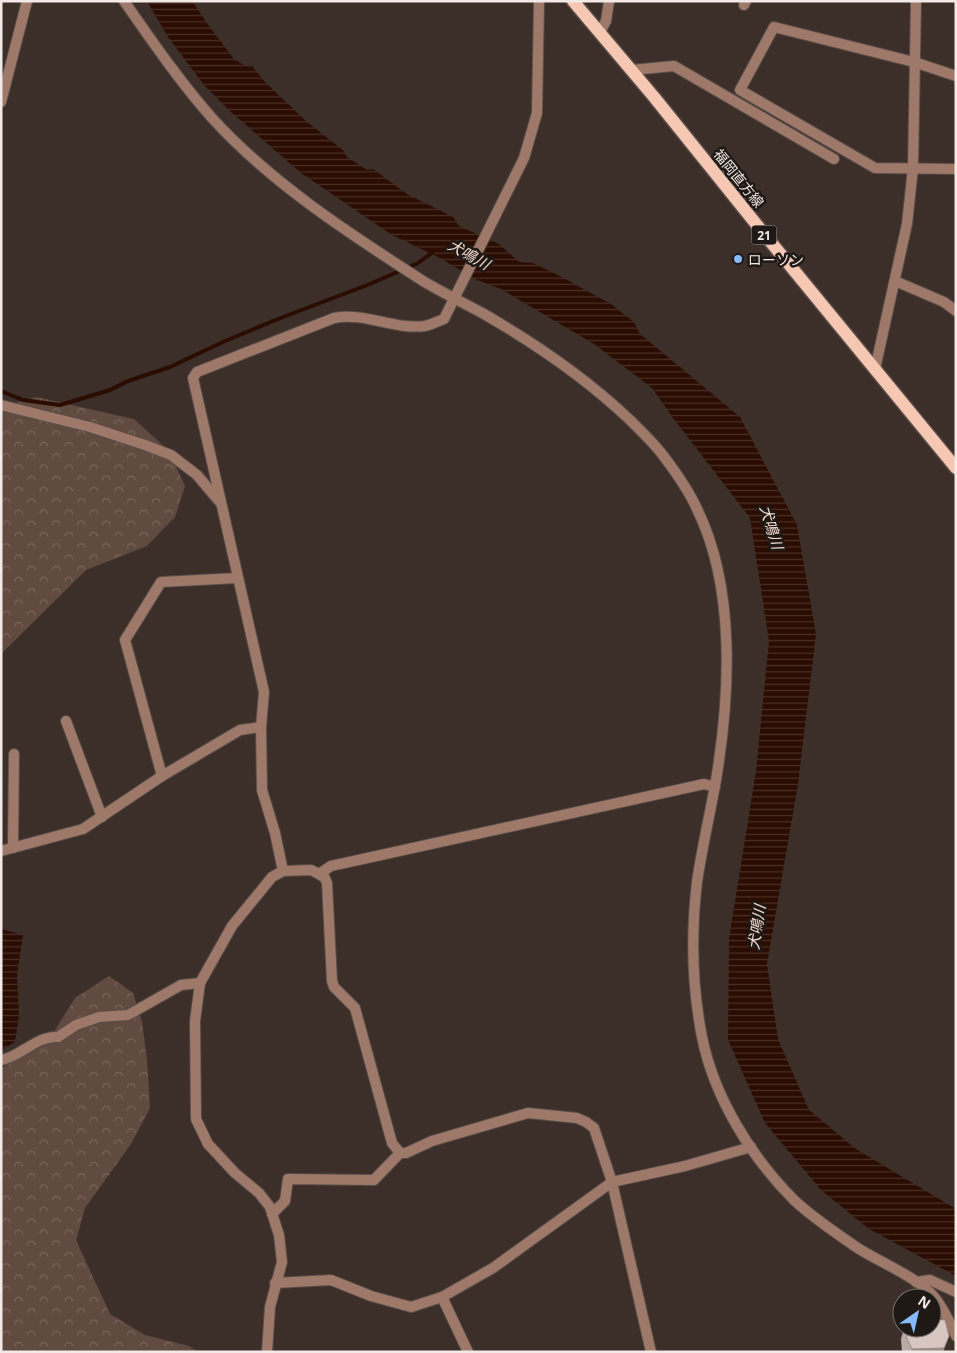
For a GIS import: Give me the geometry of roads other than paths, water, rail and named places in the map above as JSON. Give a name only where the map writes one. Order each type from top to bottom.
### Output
[{"type":"main road","name":"福岡直方線","points":[[573,1],[632,70],[956,468]]},
{"type":"street","points":[[1,102],[27,1]]},
{"type":"street","points":[[124,1],[175,72],[213,118],[254,160],[326,216],[426,282],[482,313],[544,351],[582,378],[612,403],[662,454],[697,509],[714,557],[720,587],[727,662],[725,709],[715,787],[697,882],[694,931],[694,975],[702,1037],[713,1076],[736,1124],[751,1147],[794,1200],[821,1222],[860,1249],[916,1282],[936,1298],[956,1336]]},
{"type":"street","points":[[283,871],[275,834],[262,790],[261,727],[264,692],[193,378],[197,372],[334,318],[356,316],[412,326],[427,325],[444,319],[524,158],[537,113],[539,1]]},
{"type":"street","points":[[600,32],[606,22],[609,1]]},
{"type":"street","points":[[875,368],[907,224],[913,168],[916,1]]},
{"type":"street","points":[[956,76],[914,62],[774,27],[740,90],[875,168],[956,169]]},
{"type":"street","points":[[632,70],[674,66],[834,159]]},
{"type":"street","points":[[895,281],[944,302],[956,311]]},
{"type":"street","points":[[1,404],[90,427],[171,455],[197,475],[221,504]]},
{"type":"street","points":[[162,776],[125,640],[161,582],[237,578]]},
{"type":"street","points":[[66,720],[102,817]]},
{"type":"street","points":[[1,851],[83,829],[162,776],[240,730],[261,727]]},
{"type":"street","points":[[14,754],[14,848]]},
{"type":"street","points":[[319,874],[331,866],[704,784],[715,787]]},
{"type":"street","points":[[267,1352],[270,1307],[275,1282],[282,1262],[279,1234],[270,1207],[259,1192],[235,1173],[208,1144],[196,1119],[195,1022],[200,983],[232,926],[272,877],[283,871],[311,870],[325,878],[327,883],[332,982],[334,987],[355,1008],[392,1143],[400,1152],[406,1153],[432,1141],[528,1112],[577,1118],[594,1128],[612,1182],[652,1352]]},
{"type":"street","points":[[1,1060],[10,1058],[49,1036],[58,1037],[76,1025],[99,1017],[128,1015],[181,985],[200,983]]},
{"type":"street","points":[[275,1282],[330,1280],[371,1296],[411,1307],[442,1297],[493,1268],[612,1182],[685,1166],[751,1147]]},
{"type":"street","points":[[272,1214],[286,1201],[288,1179],[374,1180],[400,1152]]},
{"type":"street","points":[[916,1282],[930,1280],[956,1292]]},
{"type":"street","points":[[442,1297],[468,1352]]},
{"type":"water","name":"犬鳴川","points":[[147,1],[192,1],[234,59],[244,65],[252,66],[265,82],[307,122],[343,150],[347,157],[367,170],[373,169],[407,194],[453,217],[459,226],[499,244],[519,262],[533,263],[611,304],[634,322],[640,334],[740,417],[797,525],[816,634],[798,784],[767,964],[778,1039],[809,1110],[856,1149],[956,1209],[956,1276],[869,1229],[821,1190],[765,1123],[728,1040],[729,939],[756,771],[769,641],[750,518],[652,388],[594,344],[501,289],[477,280],[440,258],[392,235],[301,173],[231,112],[204,85],[168,37]]},
{"type":"water","points":[[1,929],[23,935],[17,975],[19,1016],[15,1042],[1,1050]]},
{"type":"waterway","points":[[1,391],[23,400],[60,405],[110,390],[128,381],[170,367],[278,319],[370,284],[418,263],[433,252]]},
{"type":"place","name":"ローソン","points":[[738,259]]}]
